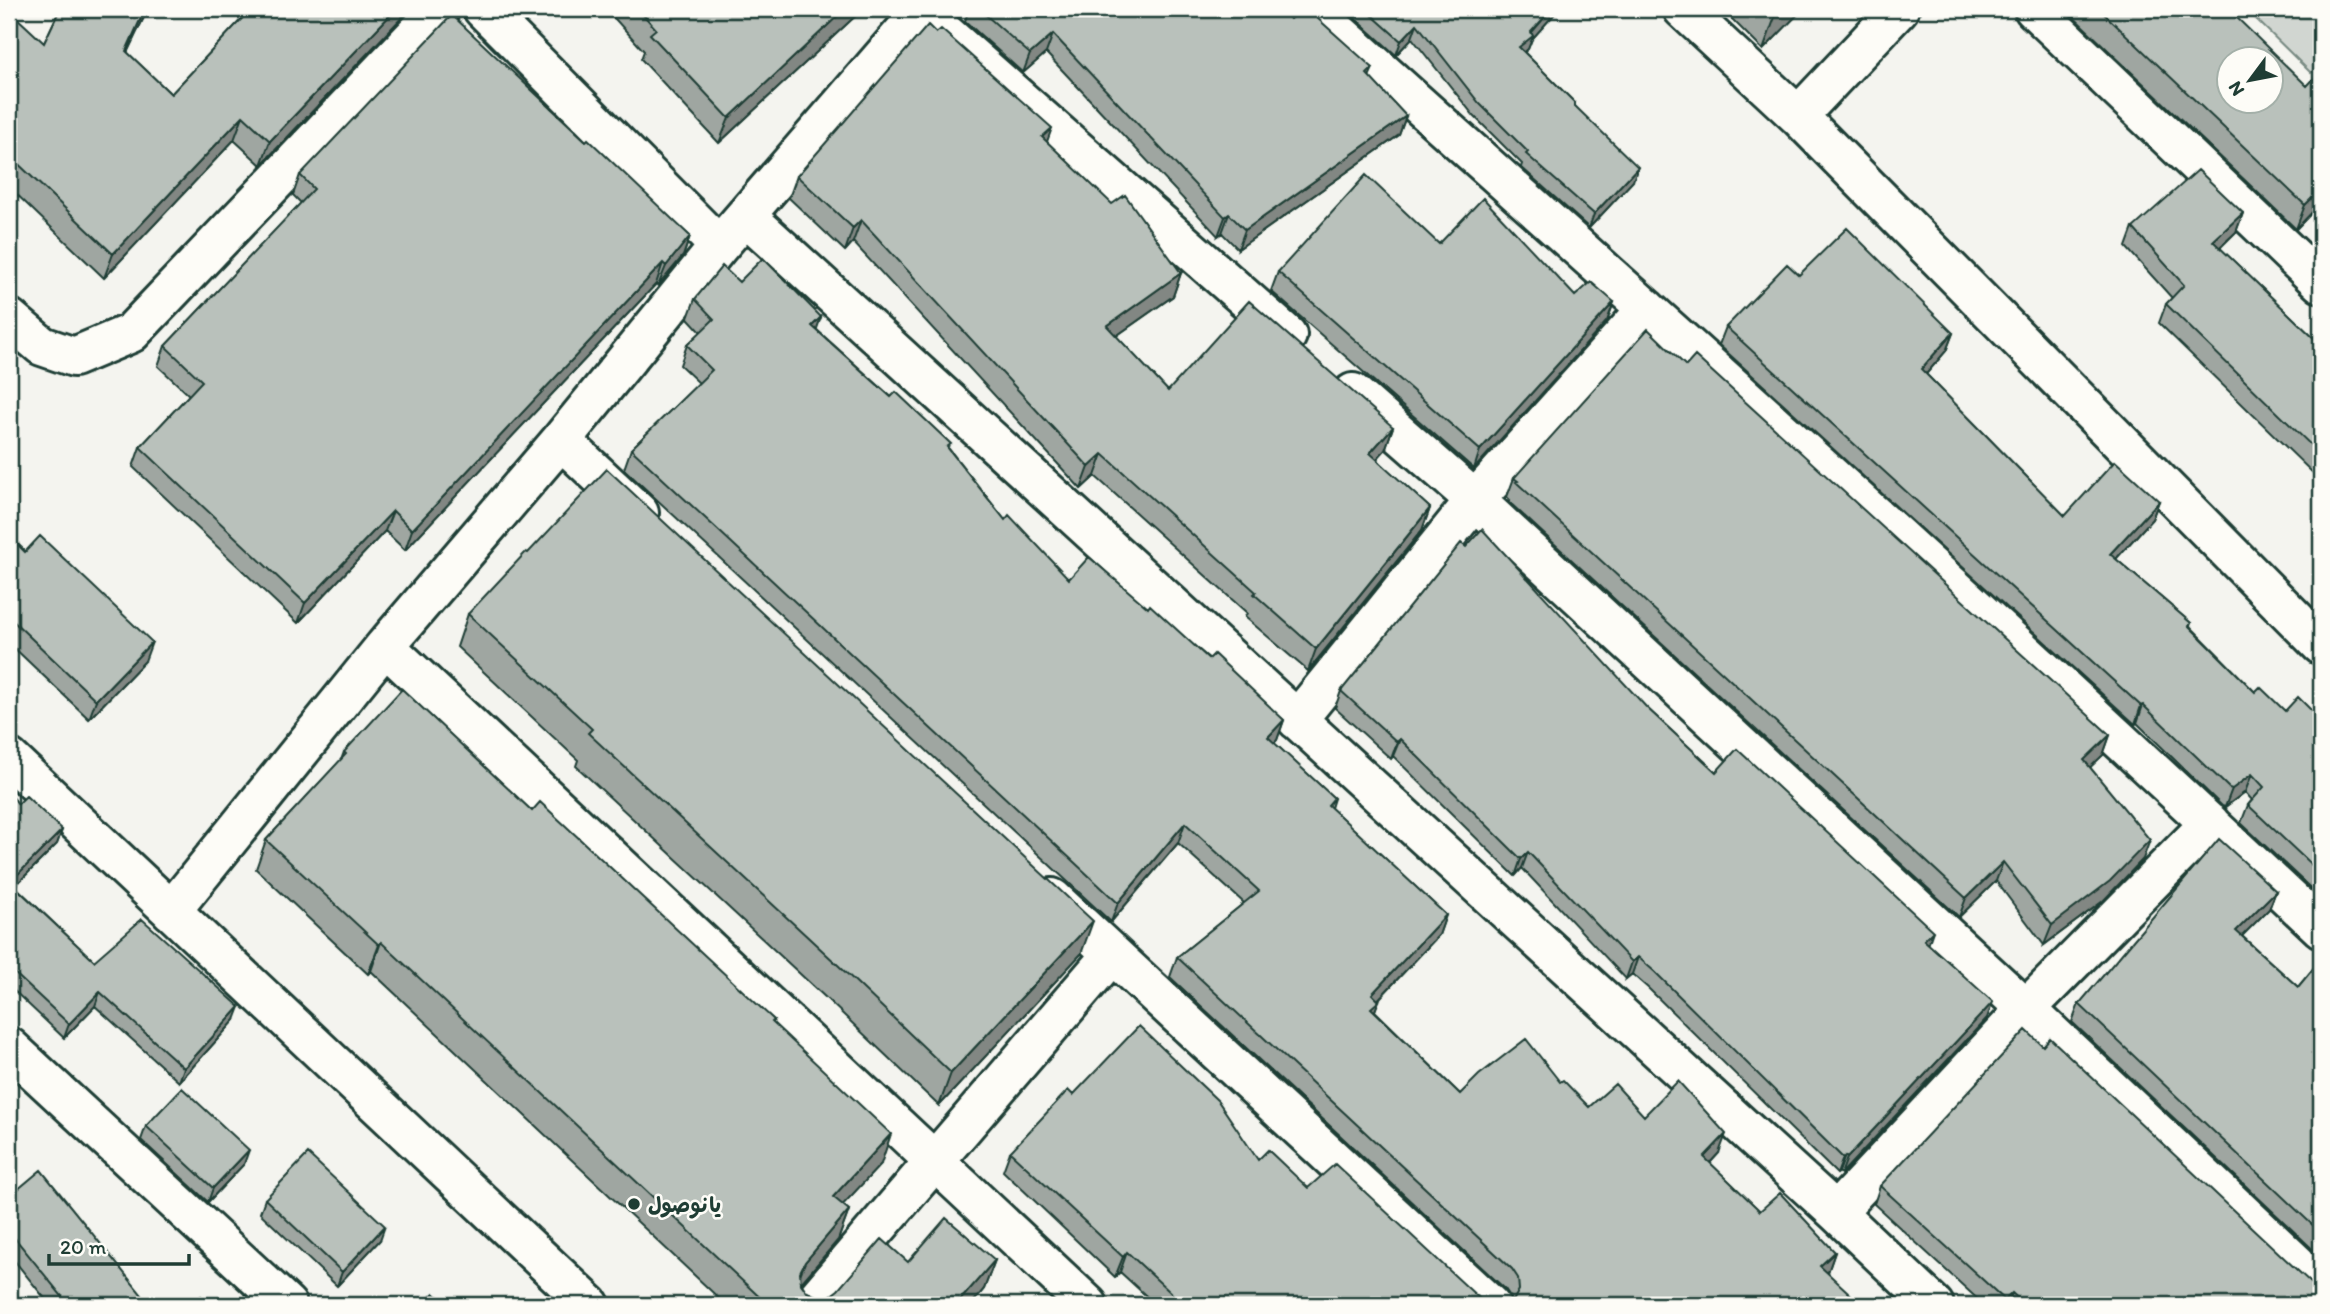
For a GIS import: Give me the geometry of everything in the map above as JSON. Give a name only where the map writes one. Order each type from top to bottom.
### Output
[{"type":"street","points":[[9,318],[42,346],[74,357],[131,333],[440,9]]},
{"type":"street","points":[[483,9],[719,246]]},
{"type":"street","points":[[1312,9],[1647,309],[2210,823],[2321,928]]},
{"type":"street","points":[[1683,9],[1798,116],[2321,645]]},
{"type":"street","points":[[1798,116],[1899,9]]},
{"type":"street","points":[[2034,9],[2321,283]]},
{"type":"street","points":[[171,911],[384,646],[561,440],[719,246],[923,10],[1475,500],[2026,1009],[2321,1287]]},
{"type":"street","points":[[746,216],[1836,1212],[1934,1305]]},
{"type":"street","points":[[1297,720],[1475,500],[1647,309]]},
{"type":"street","points":[[561,440],[663,535]]},
{"type":"street","points":[[384,646],[1088,1305]]},
{"type":"street","points":[[9,758],[590,1305]]},
{"type":"street","points":[[1836,1212],[2026,1009],[2210,823]]},
{"type":"street","points":[[1030,878],[1490,1305]]},
{"type":"street","points":[[811,1305],[1112,954]]},
{"type":"street","points":[[9,1047],[287,1305]]},
{"type":"shaded area","points":[[2246,9],[2321,9],[2321,62],[2311,73]]},
{"type":"building","points":[[60,9],[145,9],[126,51],[171,94],[251,9],[396,9],[270,141],[243,116],[113,254],[9,155],[9,25],[16,17],[44,43]]},
{"type":"building","points":[[638,9],[845,9],[729,118],[650,34],[656,29]]},
{"type":"building","points":[[979,9],[1280,9],[1290,19],[1302,9],[1307,9],[1373,68],[1367,74],[1406,116],[1245,230],[1229,214],[1225,217],[1053,34],[1030,54]]},
{"type":"building","points":[[1365,9],[1552,9],[1531,32],[1533,36],[1519,47],[1638,167],[1594,214],[1526,154],[1528,152],[1479,103],[1417,24],[1401,41]]},
{"type":"building","points":[[1767,9],[1783,9],[1775,17]]},
{"type":"building","points":[[2099,9],[2228,9],[2266,46],[2214,46],[2214,116],[2284,116],[2284,64],[2307,86],[2321,71],[2321,189],[2305,205]]},
{"type":"building","points":[[452,15],[690,236],[666,266],[663,263],[412,530],[393,511],[305,603],[140,447],[202,381],[165,346],[314,189],[300,175]]},
{"type":"building","points":[[928,25],[936,33],[941,29],[1052,128],[1042,137],[1112,204],[1125,195],[1181,273],[1107,326],[1168,391],[1249,301],[1393,427],[1370,453],[1430,508],[1316,649],[1103,454],[1089,467],[861,220],[853,228],[797,176]]},
{"type":"building","points":[[2198,170],[2243,213],[2213,241],[2321,345],[2321,455],[2166,304],[2184,285],[2133,228]]},
{"type":"building","points":[[1366,175],[1439,244],[1483,198],[1575,296],[1591,282],[1614,302],[1480,450],[1278,272]]},
{"type":"building","points":[[1847,228],[1953,333],[1921,369],[2065,516],[2115,461],[2159,501],[2110,554],[2191,623],[2189,626],[2255,692],[2260,687],[2285,711],[2298,697],[2321,720],[2321,874],[2248,805],[2264,787],[2252,774],[2232,789],[2229,788],[2143,705],[1726,327],[1787,264],[1799,275]]},
{"type":"building","points":[[763,258],[821,317],[812,326],[891,397],[896,392],[951,444],[947,447],[1005,520],[1009,515],[1069,579],[1089,557],[1148,608],[1150,605],[1209,659],[1214,654],[1284,720],[1268,737],[1334,798],[1328,805],[1446,915],[1372,994],[1379,1001],[1371,1008],[1460,1094],[1479,1075],[1526,1039],[1560,1082],[1563,1080],[1589,1107],[1615,1084],[1644,1116],[1678,1081],[1726,1134],[1704,1157],[1760,1211],[1780,1193],[1835,1252],[1820,1266],[1862,1305],[1505,1305],[1513,1301],[1519,1290],[1518,1278],[1512,1269],[1177,957],[1259,891],[1185,823],[1118,903],[631,449],[712,370],[687,345],[714,319],[695,299],[722,266],[739,282]]},
{"type":"building","points":[[1648,329],[1686,366],[1695,356],[2110,735],[2084,760],[2150,840],[2110,881],[2052,925],[2003,862],[1966,898],[1516,482],[1518,481],[1514,478]]},
{"type":"building","points":[[607,469],[1093,921],[951,1073],[588,733],[592,729],[468,614]]},
{"type":"building","points":[[1482,529],[1647,708],[1716,772],[1737,749],[1933,931],[1924,940],[1993,1002],[1847,1158],[1843,1158],[1655,972],[1638,957],[1632,962],[1528,852],[1521,859],[1400,739],[1397,742],[1341,691],[1461,543],[1466,547]]},
{"type":"building","points":[[9,536],[25,552],[40,536],[152,642],[96,700],[9,617]]},
{"type":"building","points":[[402,689],[532,811],[540,802],[774,1020],[772,1022],[891,1134],[833,1197],[849,1210],[805,1262],[800,1272],[801,1284],[807,1292],[818,1297],[830,1296],[882,1239],[908,1262],[946,1218],[995,1260],[956,1305],[768,1305],[381,942],[379,945],[266,840]]},
{"type":"building","points":[[9,792],[18,804],[26,796],[62,830],[10,882],[94,961],[142,919],[240,1007],[184,1068],[100,992],[69,1024],[9,968]]},
{"type":"building","points":[[2219,839],[2276,891],[2236,931],[2298,987],[2321,959],[2321,1233],[2079,1004]]},
{"type":"building","points":[[1139,1026],[1218,1101],[1258,1160],[1268,1150],[1308,1188],[1335,1164],[1489,1305],[1184,1305],[1127,1252],[1123,1257],[1010,1152],[1068,1090],[1073,1095]]},
{"type":"building","points":[[2026,1030],[2043,1046],[2050,1038],[2313,1285],[2321,1289],[2321,1305],[2025,1305],[2012,1293],[2005,1300],[1880,1186]]},
{"type":"building","points":[[182,1088],[249,1150],[213,1188],[146,1126]]},
{"type":"building","points":[[308,1154],[385,1226],[342,1272],[265,1199]]},
{"type":"building","points":[[41,1170],[150,1305],[69,1305],[9,1231],[9,1180],[17,1190]]},
{"type":"building","points":[[434,1293],[447,1305],[422,1305]]},
{"type":"building","points":[[201,1296],[209,1305],[191,1305]]},
{"type":"place","name":"يانوصول","points":[[634,1204]]}]
